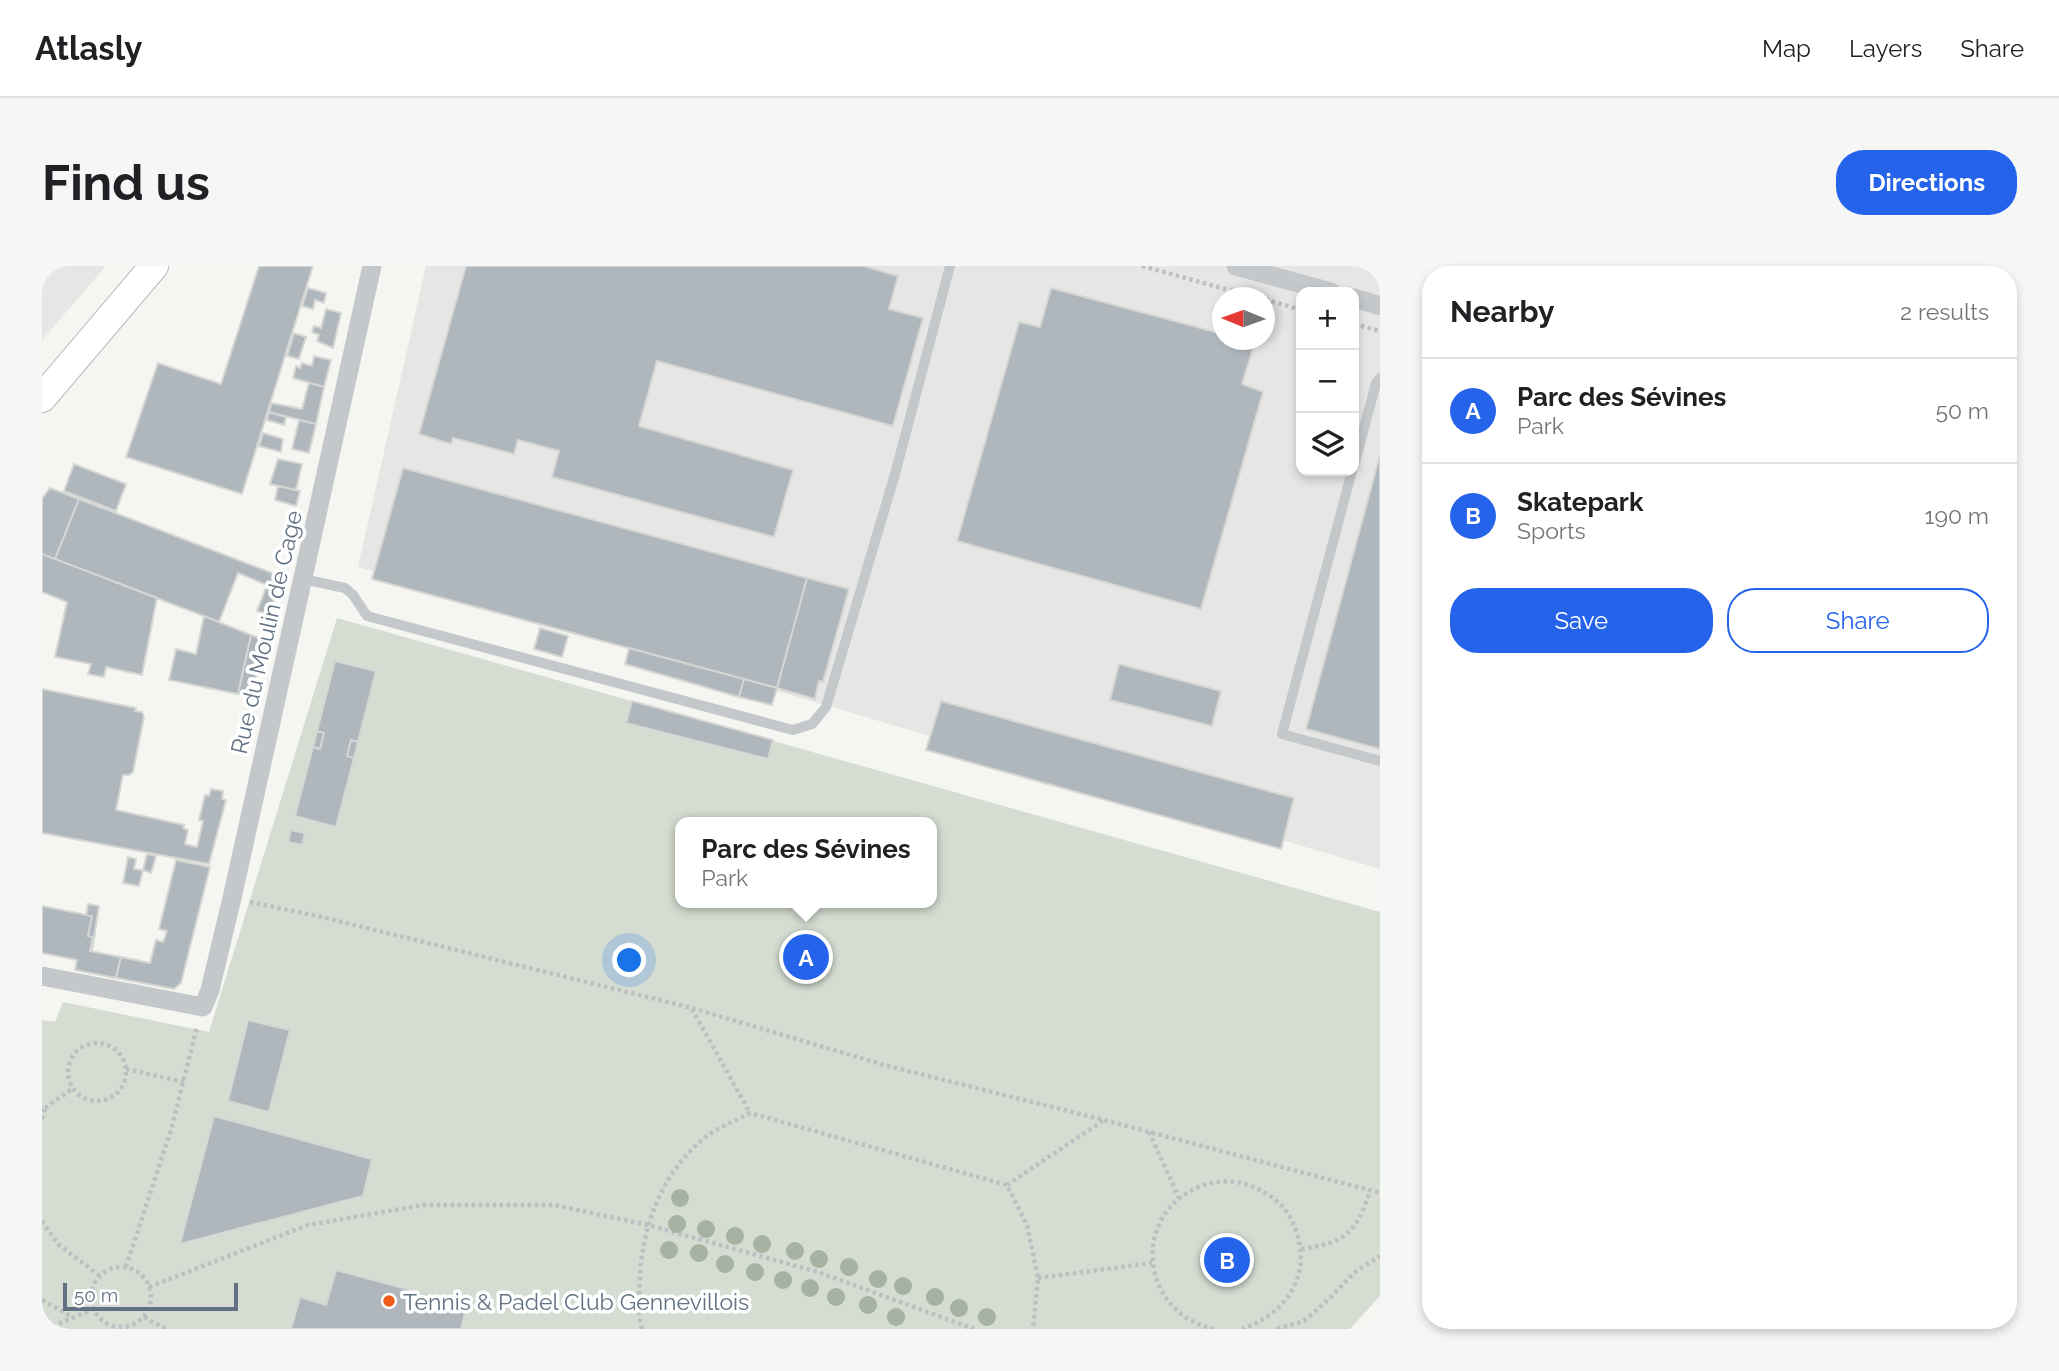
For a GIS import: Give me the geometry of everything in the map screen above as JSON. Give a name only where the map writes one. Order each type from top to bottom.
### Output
[{"type":"main road","points":[[42,398],[154,266]]},
{"type":"street","name":"Rue du Moulin de Cage","points":[[204,1007],[232,898],[372,266]]},
{"type":"street","points":[[1236,266],[1313,287]]},
{"type":"street","points":[[1359,300],[1380,306]]},
{"type":"street","points":[[42,976],[204,1007]]},
{"type":"lane","points":[[303,579],[345,588],[367,616],[793,730],[812,724],[826,707],[830,694],[895,474],[950,266]]},
{"type":"lane","points":[[1359,447],[1376,383],[1380,378]]},
{"type":"lane","points":[[1351,476],[1282,734],[1380,761]]},
{"type":"path","points":[[1142,266],[1218,287]]},
{"type":"path","points":[[1275,302],[1296,308]]},
{"type":"path","points":[[1359,325],[1380,331]]},
{"type":"path","points":[[232,898],[322,917],[692,1008],[884,1065],[1380,1193]]},
{"type":"path","points":[[126,1267],[171,1130],[204,1007]]},
{"type":"path","points":[[692,1008],[750,1113]]},
{"type":"path","points":[[100,1042],[116,1049],[125,1063],[126,1080],[117,1094],[102,1102],[85,1100],[72,1089],[67,1073],[71,1057],[84,1045],[100,1042]]},
{"type":"path","points":[[125,1069],[184,1082]]},
{"type":"path","points":[[42,1119],[43,1108],[72,1089]]},
{"type":"path","points":[[642,1329],[638,1316],[641,1248],[665,1185],[686,1155],[716,1130],[750,1113],[1007,1185],[1027,1225],[1038,1278],[1033,1329]]},
{"type":"path","points":[[1007,1185],[1104,1120]]},
{"type":"path","points":[[1149,1132],[1179,1198]]},
{"type":"path","points":[[1214,1329],[1200,1326],[1182,1316],[1167,1301],[1157,1283],[1152,1263],[1153,1245],[1158,1227],[1179,1198],[1211,1183],[1229,1181],[1247,1184],[1278,1201],[1289,1215],[1301,1249],[1295,1285],[1286,1300],[1274,1314],[1242,1329]]},
{"type":"path","points":[[1301,1249],[1328,1245],[1347,1235],[1362,1216],[1370,1191]]},
{"type":"path","points":[[149,1287],[308,1225],[423,1205],[554,1205],[648,1225],[818,1272],[974,1329]]},
{"type":"path","points":[[42,1222],[58,1244],[100,1276]]},
{"type":"path","points":[[1277,1329],[1304,1321],[1355,1272],[1380,1256]]},
{"type":"path","points":[[1038,1278],[1152,1263]]},
{"type":"path","points":[[126,1267],[140,1274],[149,1287],[151,1303],[144,1317],[134,1325],[120,1329],[104,1322],[93,1309],[91,1291],[100,1276],[112,1268],[126,1267]]},
{"type":"path","points":[[42,1300],[74,1318]]},
{"type":"path","points":[[46,1329],[93,1309]]},
{"type":"path","points":[[144,1317],[166,1329]]},
{"type":"shaded area","points":[[42,266],[106,266],[42,340]]},
{"type":"shaded area","points":[[426,266],[1380,266],[1380,869],[358,567]]},
{"type":"shaded area","points":[[337,618],[1380,912],[1380,1296],[1350,1329],[42,1329],[42,1020],[55,1022],[63,1002],[209,1032]]},
{"type":"building","points":[[259,266],[313,266],[242,494],[126,457],[158,363],[221,384]]},
{"type":"building","points":[[466,266],[864,266],[898,276],[889,309],[923,318],[893,426],[657,361],[639,426],[793,470],[774,537],[552,477],[559,451],[518,440],[514,454],[453,438],[451,444],[419,434]]},
{"type":"building","points":[[308,288],[326,293],[324,303],[315,300],[313,309],[302,306]]},
{"type":"building","points":[[1051,288],[1212,331],[1212,350],[1253,350],[1242,384],[1263,392],[1201,609],[957,541],[1019,322],[1040,327]]},
{"type":"building","points":[[326,309],[341,313],[333,348],[317,341],[319,335],[312,332],[314,326],[321,328]]},
{"type":"building","points":[[294,333],[306,337],[299,359],[287,356]]},
{"type":"building","points":[[314,356],[331,360],[324,387],[293,378],[296,366],[300,368],[302,363],[312,366]]},
{"type":"building","points":[[309,383],[324,387],[316,424],[269,412],[272,403],[302,409]]},
{"type":"building","points":[[269,412],[286,417],[284,425],[267,420]]},
{"type":"building","points":[[299,420],[316,424],[309,453],[292,449]]},
{"type":"building","points":[[263,433],[283,439],[281,452],[259,446]]},
{"type":"building","points":[[1380,455],[1380,749],[1306,729]]},
{"type":"building","points":[[278,459],[302,464],[296,490],[270,484]]},
{"type":"building","points":[[74,464],[126,484],[116,511],[64,491]]},
{"type":"building","points":[[403,468],[807,578],[777,688],[372,579]]},
{"type":"building","points":[[278,486],[300,491],[296,506],[275,500]]},
{"type":"building","points":[[50,488],[79,499],[55,559],[42,554],[42,499]]},
{"type":"building","points":[[79,499],[280,576],[270,616],[257,611],[267,585],[238,573],[219,622],[55,559]]},
{"type":"building","points":[[42,554],[157,598],[142,675],[106,667],[104,677],[88,674],[91,664],[55,657],[67,602],[42,592]]},
{"type":"building","points":[[807,578],[849,589],[823,682],[819,681],[815,699],[777,688]]},
{"type":"building","points":[[204,616],[251,635],[238,694],[169,680],[176,649],[196,654]]},
{"type":"building","points":[[540,628],[568,636],[562,657],[534,649]]},
{"type":"building","points":[[251,635],[265,640],[251,697],[238,694]]},
{"type":"building","points":[[629,648],[744,679],[739,697],[625,664]]},
{"type":"building","points":[[335,661],[376,671],[358,742],[351,740],[347,756],[354,758],[336,827],[295,816],[313,747],[320,749],[324,733],[317,731]]},
{"type":"building","points":[[1119,664],[1221,691],[1212,726],[1110,700]]},
{"type":"building","points":[[744,679],[777,688],[772,705],[739,697]]},
{"type":"building","points":[[42,689],[136,708],[135,711],[142,712],[144,717],[133,772],[123,775],[116,810],[184,825],[183,828],[188,830],[185,844],[197,847],[203,821],[199,820],[205,795],[209,796],[211,789],[223,791],[222,799],[226,800],[209,864],[42,833]]},
{"type":"building","points":[[632,701],[773,740],[768,759],[626,723]]},
{"type":"building","points":[[941,701],[1294,798],[1281,849],[926,750]]},
{"type":"building","points":[[317,731],[324,733],[320,749],[313,747]]},
{"type":"building","points":[[351,740],[358,742],[354,758],[347,756]]},
{"type":"building","points":[[291,830],[305,833],[302,845],[288,842]]},
{"type":"building","points":[[147,854],[156,856],[151,873],[143,870]]},
{"type":"building","points":[[128,857],[136,859],[134,869],[143,870],[139,886],[123,883]]},
{"type":"building","points":[[176,860],[210,867],[181,983],[174,989],[116,978],[121,957],[150,963],[156,940],[163,942],[167,931],[159,929]]},
{"type":"building","points":[[88,904],[99,906],[92,951],[93,937],[88,936],[92,916],[86,915]]},
{"type":"building","points":[[42,906],[92,916],[88,936],[93,937],[90,951],[121,957],[116,978],[75,970],[77,960],[42,953]]},
{"type":"building","points":[[248,1020],[290,1030],[269,1112],[228,1101]]},
{"type":"building","points":[[214,1116],[372,1159],[363,1196],[180,1244]]},
{"type":"building","name":"Tennis & Padel Club Gennevillois","points":[[336,1270],[467,1305],[461,1329],[291,1329],[300,1297],[326,1305]]},
{"type":"place","name":"Parc des Sévines","points":[[806,957]]},
{"type":"place","name":"Skatepark","points":[[1227,1260]]},
{"type":"place","name":"Tennis & Padel Club Gennevillois","points":[[389,1301]]}]
